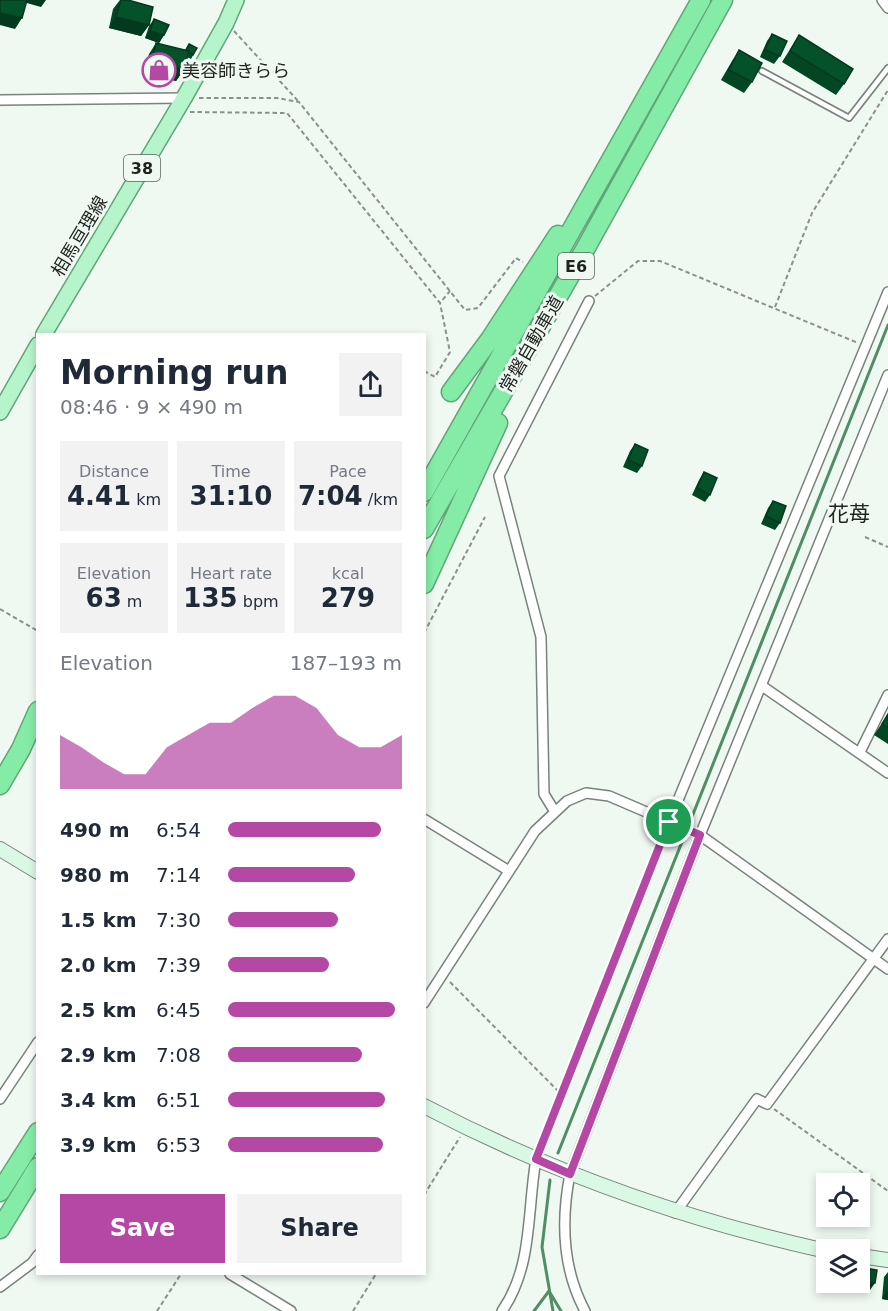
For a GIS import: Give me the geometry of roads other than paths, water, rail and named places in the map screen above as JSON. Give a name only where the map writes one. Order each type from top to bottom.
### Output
[{"type":"highway","name":"常磐自動車道","points":[[426,488],[701,0]]},
{"type":"highway","name":"常磐自動車道","points":[[426,526],[583,253],[723,0]]},
{"type":"highway","points":[[450,392],[523,290],[642,93],[674,50]]},
{"type":"highway","points":[[426,580],[500,418],[583,253]]},
{"type":"highway","points":[[0,784],[21,749],[36,715]]},
{"type":"highway","points":[[0,797],[36,744]]},
{"type":"highway","points":[[0,1192],[36,1135]]},
{"type":"highway","points":[[0,1229],[34,1173]]},
{"type":"main road","name":"相馬亘理線","points":[[45,333],[176,112],[226,23],[236,0]]},
{"type":"main road","points":[[0,412],[36,349]]},
{"type":"street","points":[[882,0],[888,8]]},
{"type":"street","points":[[0,100],[184,98]]},
{"type":"street","points":[[669,822],[888,292]]},
{"type":"street","points":[[555,812],[544,794],[541,638],[499,476],[589,301]]},
{"type":"street","points":[[585,1311],[566,1252],[564,1204],[570,1174],[700,835],[888,375]]},
{"type":"street","points":[[762,686],[888,773]]},
{"type":"street","points":[[860,752],[888,695]]},
{"type":"street","points":[[426,1000],[535,831],[567,801],[586,792],[609,796],[700,835],[888,969]]},
{"type":"street","points":[[426,820],[509,871]]},
{"type":"street","points":[[0,849],[36,871]]},
{"type":"street","points":[[675,1213],[758,1099],[767,1104],[888,939]]},
{"type":"street","points":[[0,1099],[36,1045]]},
{"type":"street","points":[[426,1107],[570,1174],[675,1213],[750,1234],[816,1249]]},
{"type":"street","points":[[502,1311],[511,1298],[524,1263],[530,1192],[536,1159]]},
{"type":"street","points":[[870,1257],[888,1260]]},
{"type":"street","points":[[0,1287],[36,1258]]},
{"type":"street","points":[[232,1275],[291,1311]]},
{"type":"lane","points":[[762,71],[849,118],[888,68]]},
{"type":"waterway","points":[[558,1153],[888,325]]},
{"type":"waterway","points":[[550,1180],[542,1247],[553,1311]]},
{"type":"waterway","points":[[534,1311],[549,1291],[561,1311]]},
{"type":"place","name":"美容師きらら","points":[[159,70]]},
{"type":"district","name":"花苺","points":[[849,514]]}]
